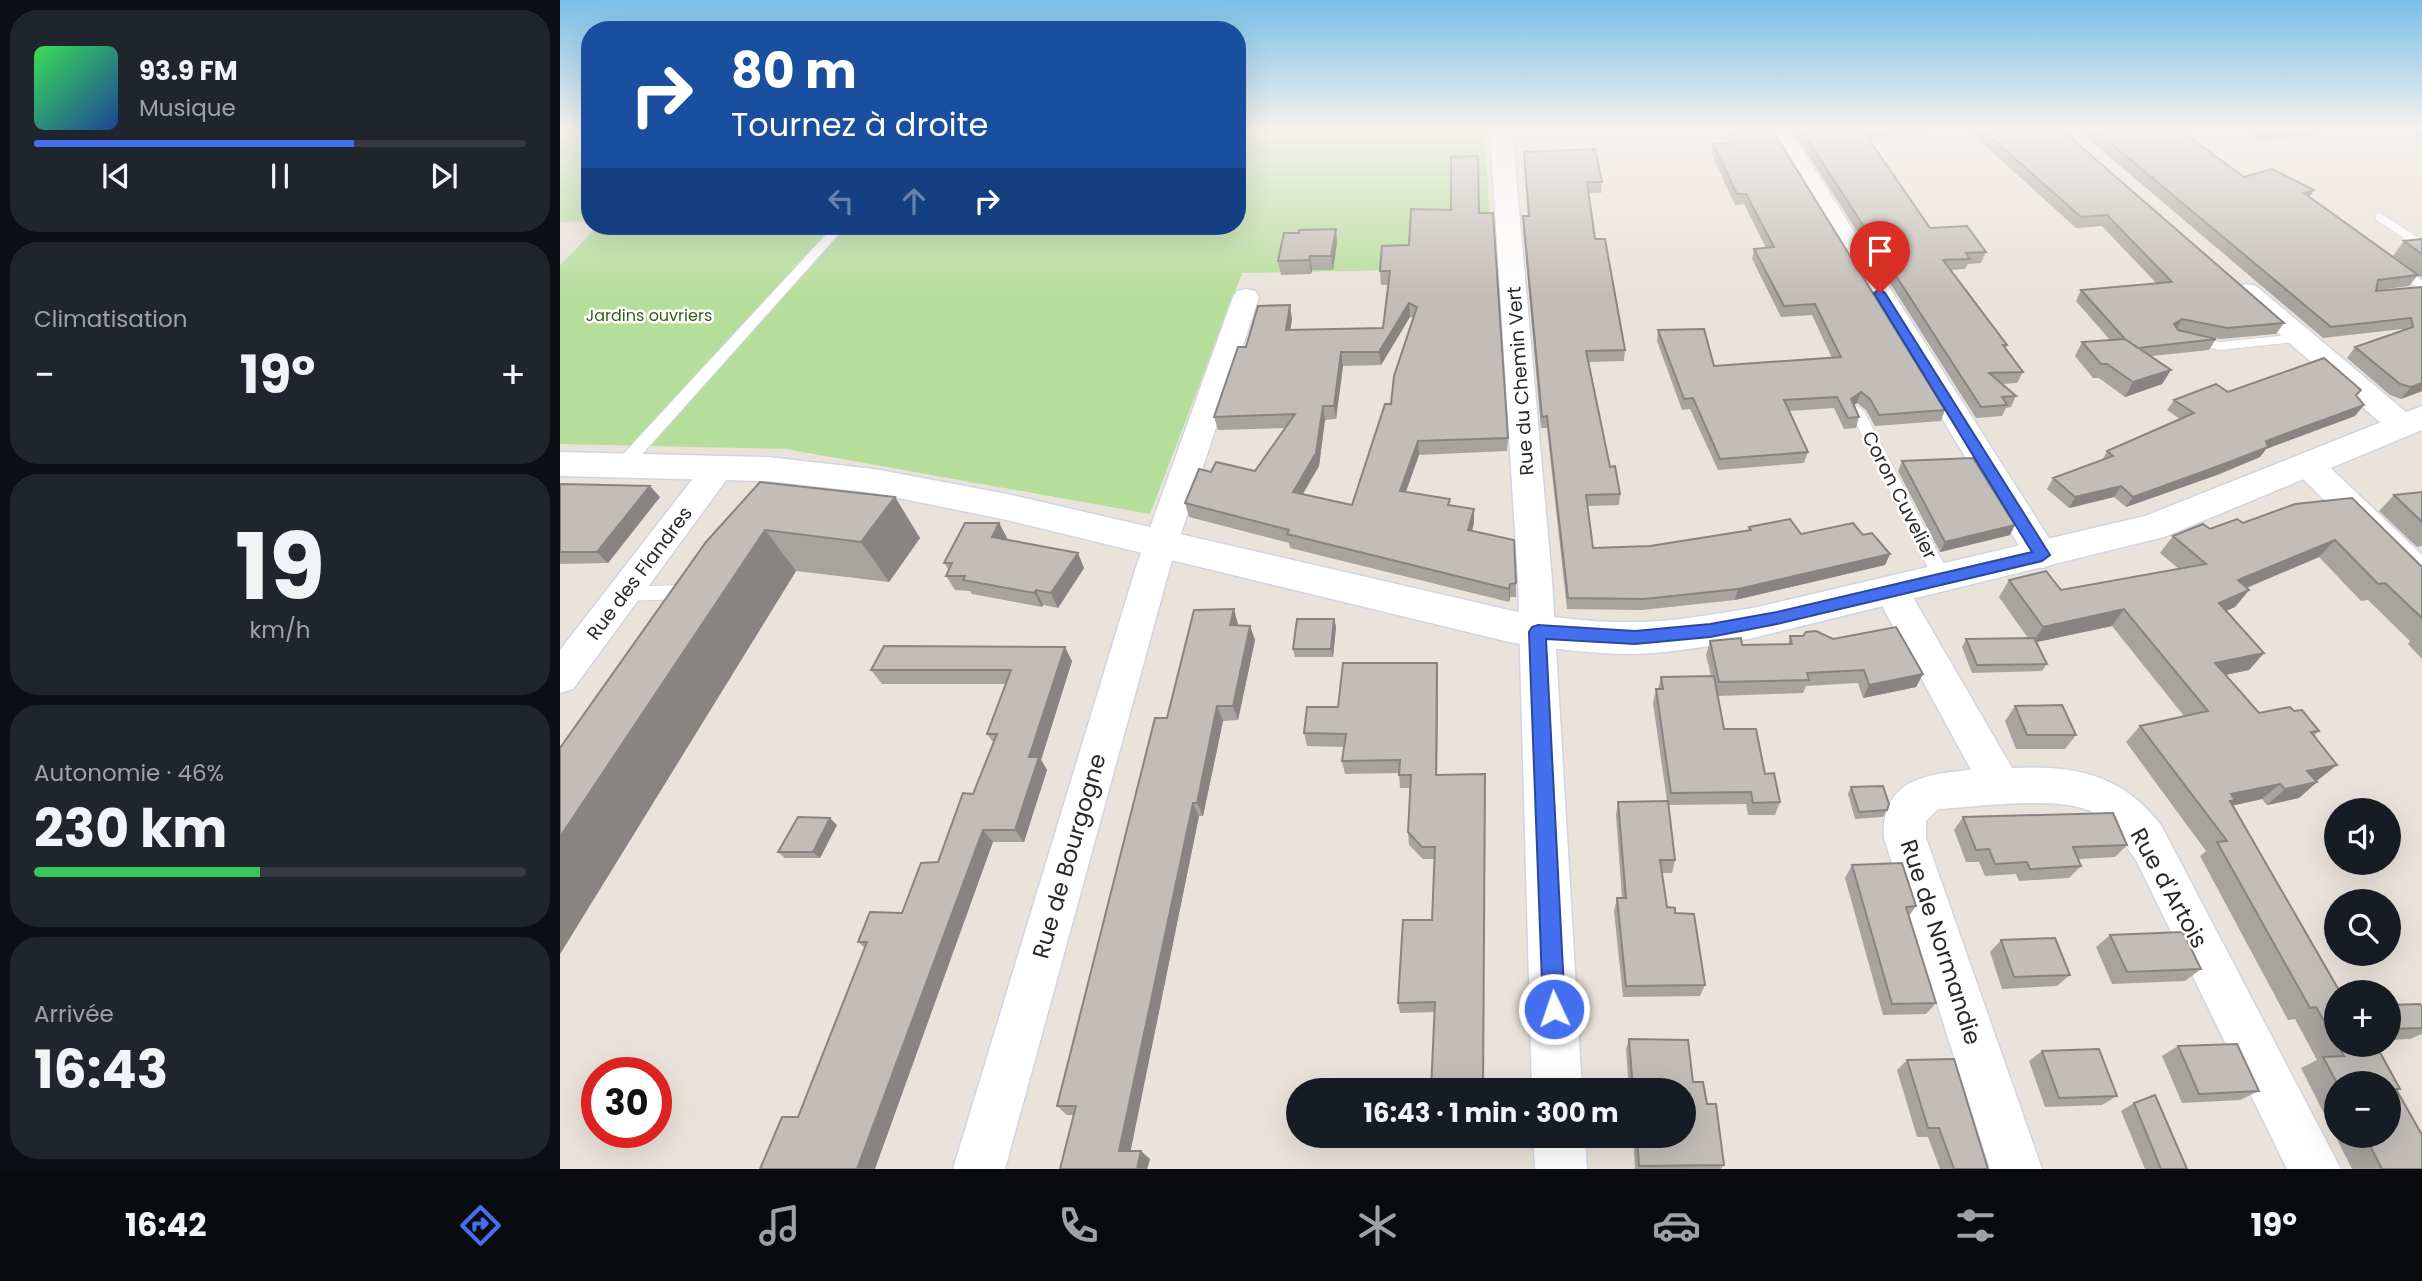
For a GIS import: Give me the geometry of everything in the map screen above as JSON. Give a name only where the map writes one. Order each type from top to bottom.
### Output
[{"type":"main road","points":[[560,464],[719,467],[874,481],[1007,508],[1538,632],[1613,638],[1687,634],[1754,623],[2112,539],[2170,521],[2411,421]]},
{"type":"street","name":"Rue du Chemin Vert","points":[[1509,186],[1538,632],[1557,1078]]},
{"type":"street","points":[[1813,186],[2042,555]]},
{"type":"street","points":[[2228,275],[2300,338],[2411,421]]},
{"type":"street","name":"Rue de Bourgogne","points":[[979,1169],[1160,543],[1246,298]]},
{"type":"street","points":[[2308,465],[2418,567]]},
{"type":"street","name":"Rue des Flandres","points":[[560,678],[719,467]]},
{"type":"street","points":[[1892,592],[2002,788]]},
{"type":"street","name":"Rue d'Artois","points":[[2002,788],[2057,786],[2089,791],[2115,804],[2140,830],[2151,846],[2315,1169]]},
{"type":"street","name":"Rue de Normandie","points":[[2002,788],[1926,794],[1909,807],[1904,827],[2016,1169]]},
{"type":"street","points":[[1560,1148],[1561,1169]]},
{"type":"lane","points":[[2380,217],[2422,246]]},
{"type":"lane","points":[[622,466],[833,235]]},
{"type":"lane","points":[[2380,256],[2418,290]]},
{"type":"lane","points":[[2177,336],[2220,346],[2300,338]]},
{"type":"lane","name":"Coron Cuvelier","points":[[1857,411],[1943,580]]},
{"type":"lane","points":[[624,594],[682,592],[704,583]]},
{"type":"green space","points":[[560,186],[581,186],[581,221],[560,222]]},
{"type":"green space","name":"Jardins ouvriers","points":[[1246,186],[1488,186],[1494,268],[1242,273],[1150,514],[786,449],[560,444],[560,265],[589,235],[1246,235]]},
{"type":"building","points":[[1451,186],[1479,186],[1479,213],[1493,213],[1508,438],[1418,441],[1400,491],[1450,499],[1448,505],[1474,509],[1468,530],[1514,540],[1516,583],[1510,584],[1509,589],[1287,534],[1289,530],[1185,503],[1199,469],[1211,472],[1216,462],[1255,471],[1295,414],[1214,417],[1238,347],[1246,347],[1258,306],[1290,305],[1286,330],[1383,328],[1390,271],[1380,271],[1382,246],[1409,245],[1411,209],[1451,210]],"holes":[[[1409,303],[1417,307],[1394,376],[1391,404],[1385,404],[1352,505],[1293,492],[1316,453],[1323,406],[1334,406],[1341,352],[1379,352]]]},
{"type":"building","points":[[1527,186],[1587,186],[1595,239],[1605,239],[1625,350],[1586,351],[1610,467],[1615,466],[1620,494],[1586,495],[1593,548],[1650,546],[1751,530],[1749,527],[1790,519],[1801,534],[1853,523],[1863,535],[1872,533],[1890,554],[1738,589],[1644,599],[1568,598],[1547,416],[1542,417],[1523,216],[1529,216]]},
{"type":"building","points":[[1733,186],[1807,186],[1945,410],[1879,415],[1870,399],[1861,392],[1851,399],[1859,417],[1848,418],[1837,397],[1784,400],[1808,452],[1720,459],[1693,398],[1684,399],[1658,330],[1704,329],[1714,366],[1841,357],[1815,304],[1784,306],[1754,249],[1774,247],[1746,194],[1737,194]]},
{"type":"building","points":[[1837,186],[1901,186],[1930,228],[1967,226],[1986,252],[1966,253],[1970,259],[1943,260],[2007,345],[2003,345],[2023,372],[1989,373],[2016,396],[2002,397],[2007,405],[1981,407]]},
{"type":"building","points":[[2046,186],[2126,186],[2284,323],[2227,328],[2182,319],[2174,324],[2178,330],[2216,339],[2138,348],[2125,339],[2081,290],[2172,282],[2107,215],[2081,217]]},
{"type":"building","points":[[2161,186],[2305,186],[2314,190],[2304,193],[2418,275],[2378,280],[2376,291],[2422,287],[2422,383],[2411,387],[2400,384],[2355,347],[2413,327],[2411,318],[2331,327]]},
{"type":"building","points":[[1336,229],[1331,256],[1278,261],[1284,233]]},
{"type":"building","points":[[2422,239],[2422,254],[2404,241]]},
{"type":"building","points":[[2125,339],[2171,370],[2133,382],[2107,364],[2101,364],[2082,342]]},
{"type":"building","points":[[2324,358],[2361,390],[2356,395],[2364,405],[2266,441],[2268,447],[2133,497],[2121,486],[2075,497],[2053,478],[2113,456],[2107,451],[2194,413],[2174,400],[2216,384],[2228,392]]},
{"type":"building","points":[[1973,458],[2015,525],[1945,542],[1902,461]]},
{"type":"building","points":[[760,482],[895,497],[861,542],[765,530],[560,837],[560,748],[706,542]]},
{"type":"building","points":[[560,484],[650,486],[597,552],[560,552]]},
{"type":"building","points":[[2422,492],[2422,522],[2394,495]]},
{"type":"building","points":[[2352,498],[2422,567],[2422,618],[2385,583],[2378,584],[2335,540],[2238,580],[2249,590],[2219,603],[2264,653],[2215,663],[2259,713],[2290,707],[2294,711],[2302,710],[2319,731],[2311,732],[2337,765],[2307,771],[2317,782],[2285,789],[2280,784],[2231,794],[2235,800],[2230,801],[2333,980],[2324,980],[2324,1021],[2316,1007],[2310,1008],[2217,842],[2227,841],[2140,726],[2208,711],[2124,609],[2043,627],[2009,580],[2046,571],[2061,590],[2206,564],[2173,536],[2203,524],[2210,529],[2237,519],[2243,523],[2295,504]]},
{"type":"building","points":[[965,523],[999,523],[992,537],[1078,553],[1051,593],[1036,590],[1034,593],[963,580],[965,576],[946,576],[952,563],[944,563]]},
{"type":"building","points":[[1234,609],[1230,625],[1250,626],[1233,706],[1217,706],[1197,803],[1193,803],[1119,1151],[1141,1151],[1137,1169],[1060,1169],[1076,1106],[1057,1106],[1155,718],[1167,718],[1194,610]]},
{"type":"building","points":[[1297,619],[1334,619],[1331,649],[1293,649]]},
{"type":"building","points":[[1896,627],[1923,674],[1869,685],[1864,670],[1807,673],[1809,680],[1719,682],[1710,641],[1741,638],[1742,645],[1792,644],[1790,636],[1803,636],[1806,632],[1816,631],[1833,639]]},
{"type":"building","points":[[2034,638],[2047,664],[1977,665],[1966,639]]},
{"type":"building","points":[[884,646],[1065,647],[1029,757],[1039,757],[1015,830],[983,830],[857,1169],[760,1169],[782,1117],[798,1117],[867,942],[858,942],[870,912],[902,913],[921,863],[938,862],[963,793],[973,794],[997,734],[987,734],[1011,670],[871,670]]},
{"type":"building","points":[[1343,663],[1437,663],[1436,775],[1485,774],[1483,1078],[1432,1078],[1435,1002],[1398,1003],[1403,920],[1432,920],[1435,847],[1422,847],[1408,832],[1411,775],[1399,775],[1400,760],[1342,761],[1346,734],[1304,733],[1307,707],[1338,707]]},
{"type":"building","points":[[1714,676],[1724,729],[1756,729],[1765,774],[1774,773],[1780,802],[1753,803],[1751,792],[1671,793],[1656,689],[1663,689],[1661,677]]},
{"type":"building","points":[[2062,705],[2076,735],[2027,735],[2015,706]]},
{"type":"building","points":[[1883,786],[1889,804],[1887,810],[1859,812],[1851,787]]},
{"type":"building","points":[[1668,801],[1675,860],[1660,860],[1667,907],[1675,908],[1675,913],[1694,914],[1705,985],[1626,986],[1617,898],[1626,898],[1618,802]]},
{"type":"building","points":[[2113,813],[2127,845],[2073,847],[2081,866],[2030,869],[2027,862],[1995,864],[1989,849],[1976,850],[1963,817]]},
{"type":"building","points":[[798,817],[830,818],[813,852],[778,852]]},
{"type":"building","points":[[1902,863],[1916,906],[1906,907],[1936,1003],[1892,1004],[1852,865]]},
{"type":"building","points":[[2183,932],[2201,969],[2127,972],[2110,935]]},
{"type":"building","points":[[2055,938],[2070,975],[2014,977],[2001,940]]},
{"type":"building","points":[[2420,1004],[2422,1028],[2401,1029],[2401,1005]]},
{"type":"building","points":[[1629,1039],[1688,1040],[1693,1078],[1632,1078]]},
{"type":"building","points":[[2237,1044],[2259,1091],[2199,1094],[2178,1046]]},
{"type":"building","points":[[2099,1049],[2117,1096],[2059,1098],[2042,1051]]},
{"type":"building","points":[[2323,1057],[2383,1057],[2390,1071],[2331,1071]]},
{"type":"building","points":[[1954,1059],[1988,1169],[1954,1169],[1939,1128],[1928,1128],[1907,1060]]},
{"type":"building","points":[[1696,1082],[1703,1082],[1707,1104],[1716,1104],[1724,1165],[1639,1166],[1638,1148],[1696,1148]]},
{"type":"building","points":[[2155,1095],[2187,1169],[2161,1169],[2134,1103]]},
{"type":"building","points":[[2401,1098],[2422,1135],[2422,1169],[2382,1169],[2371,1148],[2401,1148]]},
{"type":"route","points":[[1554,1009],[1538,632],[1635,638],[1710,631],[1777,618],[2042,555],[1880,293]]}]
